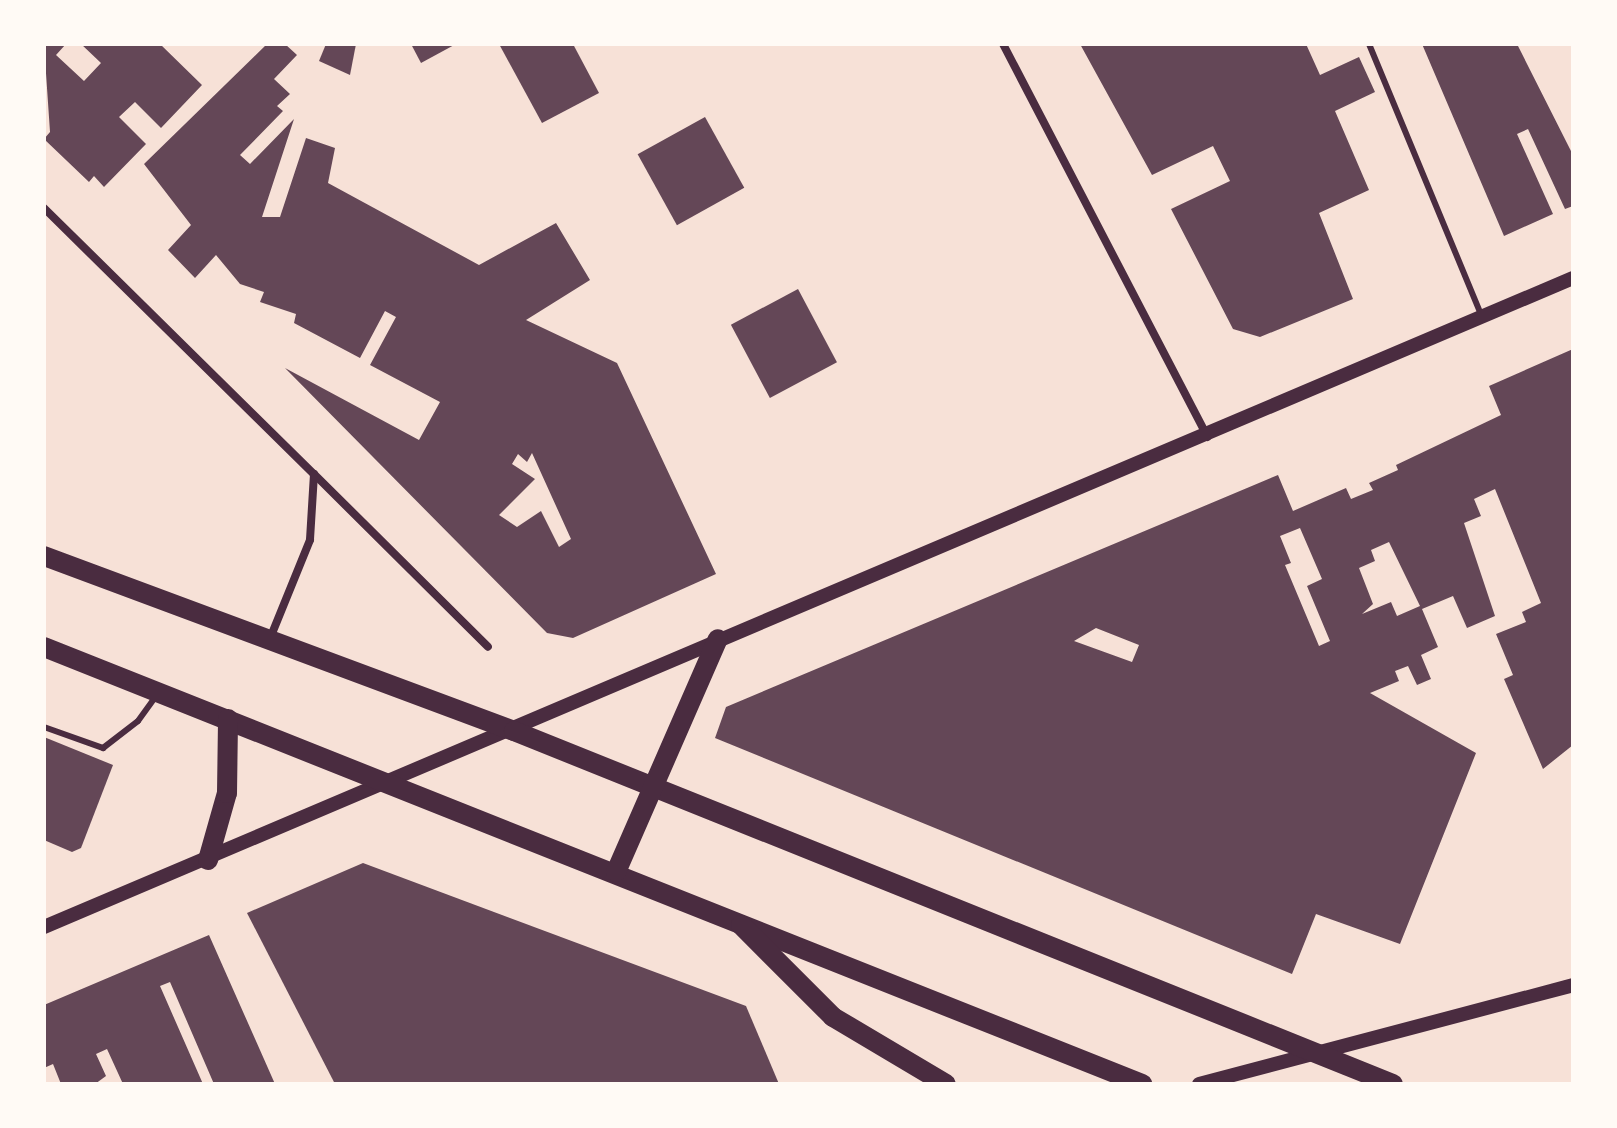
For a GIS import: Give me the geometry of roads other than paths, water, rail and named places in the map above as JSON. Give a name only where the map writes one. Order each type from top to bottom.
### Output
[{"type":"main road","points":[[44,556],[514,731],[1393,1084]]},
{"type":"main road","points":[[616,872],[650,785],[718,639]]},
{"type":"main road","points":[[44,647],[393,782],[1142,1084]]},
{"type":"main road","points":[[208,860],[227,793],[228,719]]},
{"type":"main road","points":[[735,920],[833,1017],[946,1084]]},
{"type":"street","points":[[1003,44],[1209,437]]},
{"type":"street","points":[[44,208],[488,647]]},
{"type":"street","points":[[44,927],[514,731],[718,639],[1209,437],[1573,278]]},
{"type":"street","points":[[269,641],[310,540],[314,474]]},
{"type":"street","points":[[1199,1084],[1307,1050],[1573,985]]},
{"type":"lane","points":[[1369,44],[1482,317]]},
{"type":"lane","points":[[44,727],[103,748],[138,721],[159,692]]}]
